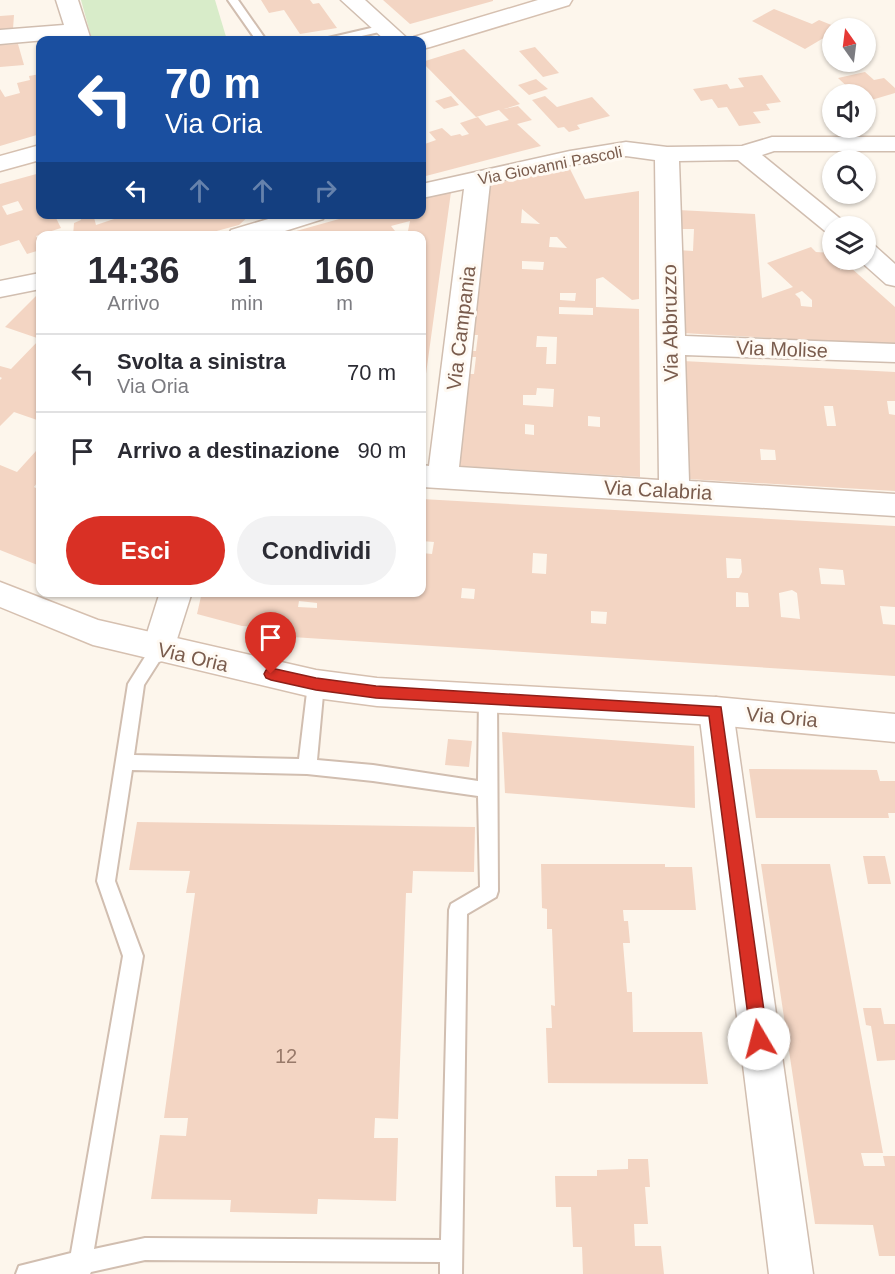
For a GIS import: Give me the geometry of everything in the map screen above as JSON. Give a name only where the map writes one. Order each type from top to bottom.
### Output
[{"type":"street","points":[[67,0],[79,36]]},
{"type":"street","points":[[352,0],[391,34]]},
{"type":"street","points":[[426,41],[561,0]]},
{"type":"street","points":[[0,37],[36,37]]},
{"type":"street","name":"Via Giovanni Pascoli","points":[[426,190],[570,158],[626,149],[667,154],[744,153],[772,144],[895,144]]},
{"type":"street","points":[[0,164],[36,153]]},
{"type":"street","points":[[744,153],[822,216]]},
{"type":"street","name":"Via Abbruzzo","points":[[667,154],[674,491]]},
{"type":"street","name":"Via Campania","points":[[432,477],[478,178]]},
{"type":"street","points":[[257,231],[298,219]]},
{"type":"street","points":[[876,261],[895,278]]},
{"type":"street","points":[[0,289],[36,281]]},
{"type":"street","name":"Via Molise","points":[[670,345],[895,353]]},
{"type":"street","name":"Via Calabria","points":[[432,477],[895,505]]},
{"type":"street","name":"Via Oria","points":[[0,594],[93,632],[316,684],[376,692],[716,711],[895,728]]},
{"type":"street","points":[[159,649],[175,597]]},
{"type":"street","points":[[716,711],[791,1274]]},
{"type":"lane","points":[[233,0],[258,36]]},
{"type":"lane","points":[[371,36],[391,34]]},
{"type":"lane","points":[[80,1268],[133,956],[106,881],[136,684],[159,649]]},
{"type":"lane","points":[[307,767],[316,684]]},
{"type":"lane","points":[[451,1274],[458,910],[489,891],[488,698]]},
{"type":"lane","points":[[124,762],[307,767],[373,773],[487,790]]},
{"type":"lane","points":[[27,1274],[80,1268],[145,1250],[453,1251]]},
{"type":"green space","points":[[81,0],[215,0],[226,36],[91,36]]},
{"type":"building","points":[[261,0],[310,0],[313,4],[319,3],[337,28],[300,34],[284,10],[269,13]]},
{"type":"building","points":[[383,0],[493,0],[493,1],[410,24]]},
{"type":"building","points":[[774,9],[812,24],[819,20],[822,21],[822,39],[805,49],[752,21]]},
{"type":"building","points":[[14,15],[13,29],[0,30],[0,16]]},
{"type":"building","points":[[18,44],[24,65],[0,67],[0,45]]},
{"type":"building","points":[[535,47],[559,73],[543,77],[519,51]]},
{"type":"building","points":[[464,49],[520,104],[504,109],[518,106],[532,120],[517,124],[541,146],[426,176],[426,144],[436,140],[429,132],[442,128],[451,136],[460,134],[462,136],[469,134],[460,123],[478,117],[486,126],[509,120],[499,110],[476,117],[426,66],[426,61]]},
{"type":"building","points":[[865,72],[874,80],[884,78],[895,88],[895,93],[876,99],[876,84],[844,84],[838,78]]},
{"type":"building","points":[[36,75],[36,135],[0,146],[0,89],[5,97],[20,93],[17,83],[30,80],[29,76]]},
{"type":"building","points":[[762,75],[781,102],[766,104],[770,110],[753,112],[761,123],[739,126],[727,107],[718,108],[712,99],[701,101],[693,89],[727,84],[730,89],[744,87],[738,78]]},
{"type":"building","points":[[536,79],[548,89],[529,95],[518,85]]},
{"type":"building","points":[[451,96],[459,105],[444,109],[435,101]]},
{"type":"building","points":[[545,96],[557,107],[592,97],[610,116],[577,125],[580,129],[569,132],[564,127],[558,128],[532,100]]},
{"type":"building","points":[[570,169],[585,199],[639,191],[639,299],[632,300],[603,277],[596,279],[596,307],[639,309],[640,477],[460,466],[470,374],[474,374],[476,357],[472,357],[472,351],[476,351],[478,335],[474,335],[491,180]],"holes":[[[522,209],[540,224],[521,223]],[[550,237],[557,237],[567,248],[549,247]],[[522,261],[544,262],[543,270],[522,269]],[[560,293],[576,293],[575,301],[560,300]],[[559,307],[593,308],[593,315],[559,314]],[[537,336],[557,337],[556,364],[546,364],[547,347],[536,347]],[[537,388],[554,389],[553,407],[523,405],[523,395],[536,395]],[[588,416],[600,417],[600,427],[588,426]],[[525,424],[534,425],[534,435],[525,434]]]},
{"type":"building","points":[[36,174],[36,219],[56,219],[61,228],[52,231],[36,231],[36,251],[27,254],[19,240],[0,246],[0,184]],"holes":[[[18,201],[23,210],[7,215],[2,206]]]},
{"type":"building","points":[[451,192],[426,374],[426,231],[408,231],[410,221],[391,226],[395,231],[296,231],[339,219],[426,219],[426,196]]},
{"type":"building","points":[[678,210],[755,214],[762,298],[793,287],[767,263],[811,247],[816,252],[822,252],[822,270],[853,270],[895,307],[895,345],[682,333],[678,250],[693,251],[694,229],[679,229]],"holes":[[[802,291],[812,300],[812,307],[801,306],[800,299],[795,294]]]},
{"type":"building","points":[[94,219],[96,225],[114,219],[246,219],[239,225],[217,231],[73,231],[74,223]]},
{"type":"building","points":[[36,296],[36,338],[5,327]]},
{"type":"building","points":[[36,343],[36,420],[14,412],[0,426],[0,380],[2,378],[0,377],[0,366],[11,369]]},
{"type":"building","points":[[683,361],[895,372],[895,401],[887,401],[889,414],[895,415],[895,491],[687,479]],"holes":[[[824,406],[833,406],[836,426],[827,426]],[[760,449],[775,450],[776,460],[761,460]]]},
{"type":"building","points":[[36,451],[36,484],[34,487],[36,488],[36,564],[0,550],[0,465],[17,472]]},
{"type":"building","points":[[426,499],[895,526],[895,607],[880,606],[883,624],[895,625],[895,676],[292,637],[293,635],[263,633],[262,627],[242,626],[197,614],[201,597],[426,597],[426,553],[432,554],[434,542],[426,541]],"holes":[[[533,553],[547,554],[546,574],[532,573]],[[726,558],[741,559],[742,572],[739,578],[727,578]],[[819,568],[843,570],[845,585],[821,584]],[[462,588],[475,589],[474,599],[461,598]],[[792,590],[797,593],[800,619],[781,617],[779,593]],[[736,592],[748,593],[749,607],[736,607]],[[299,601],[317,603],[317,608],[298,607]],[[591,611],[607,612],[606,624],[591,623]]]},
{"type":"building","points":[[502,732],[694,746],[695,808],[505,793]]},
{"type":"building","points":[[448,739],[472,741],[469,767],[445,765]]},
{"type":"building","points":[[749,769],[877,770],[880,781],[895,781],[895,813],[888,813],[889,818],[756,818]]},
{"type":"building","points":[[137,822],[475,827],[474,872],[413,871],[412,893],[406,893],[398,1119],[375,1118],[374,1138],[398,1138],[396,1201],[318,1199],[317,1214],[230,1212],[231,1200],[151,1199],[160,1135],[186,1136],[188,1118],[164,1118],[195,893],[186,893],[190,871],[129,870]]},
{"type":"building","points":[[863,856],[885,856],[891,884],[868,884]]},
{"type":"building","points":[[541,864],[665,864],[665,867],[692,867],[696,910],[623,910],[624,921],[628,921],[630,943],[623,943],[627,992],[632,992],[633,1032],[702,1032],[708,1084],[548,1083],[546,1028],[552,1028],[551,1005],[555,1006],[552,929],[547,929],[547,909],[542,908]]},
{"type":"building","points":[[761,864],[830,864],[883,1153],[861,1153],[864,1166],[885,1166],[883,1156],[895,1156],[895,1256],[879,1256],[873,1225],[815,1224]]},
{"type":"building","points":[[863,1008],[881,1008],[884,1024],[895,1024],[895,1060],[877,1061],[871,1026],[866,1025]]},
{"type":"building","points":[[628,1159],[648,1159],[650,1187],[645,1187],[648,1224],[634,1224],[635,1246],[661,1246],[664,1274],[583,1274],[582,1247],[573,1247],[571,1207],[556,1207],[555,1176],[597,1176],[597,1170],[628,1169]]},
{"type":"route","points":[[271,674],[316,684],[376,692],[716,711],[759,1039]]}]
